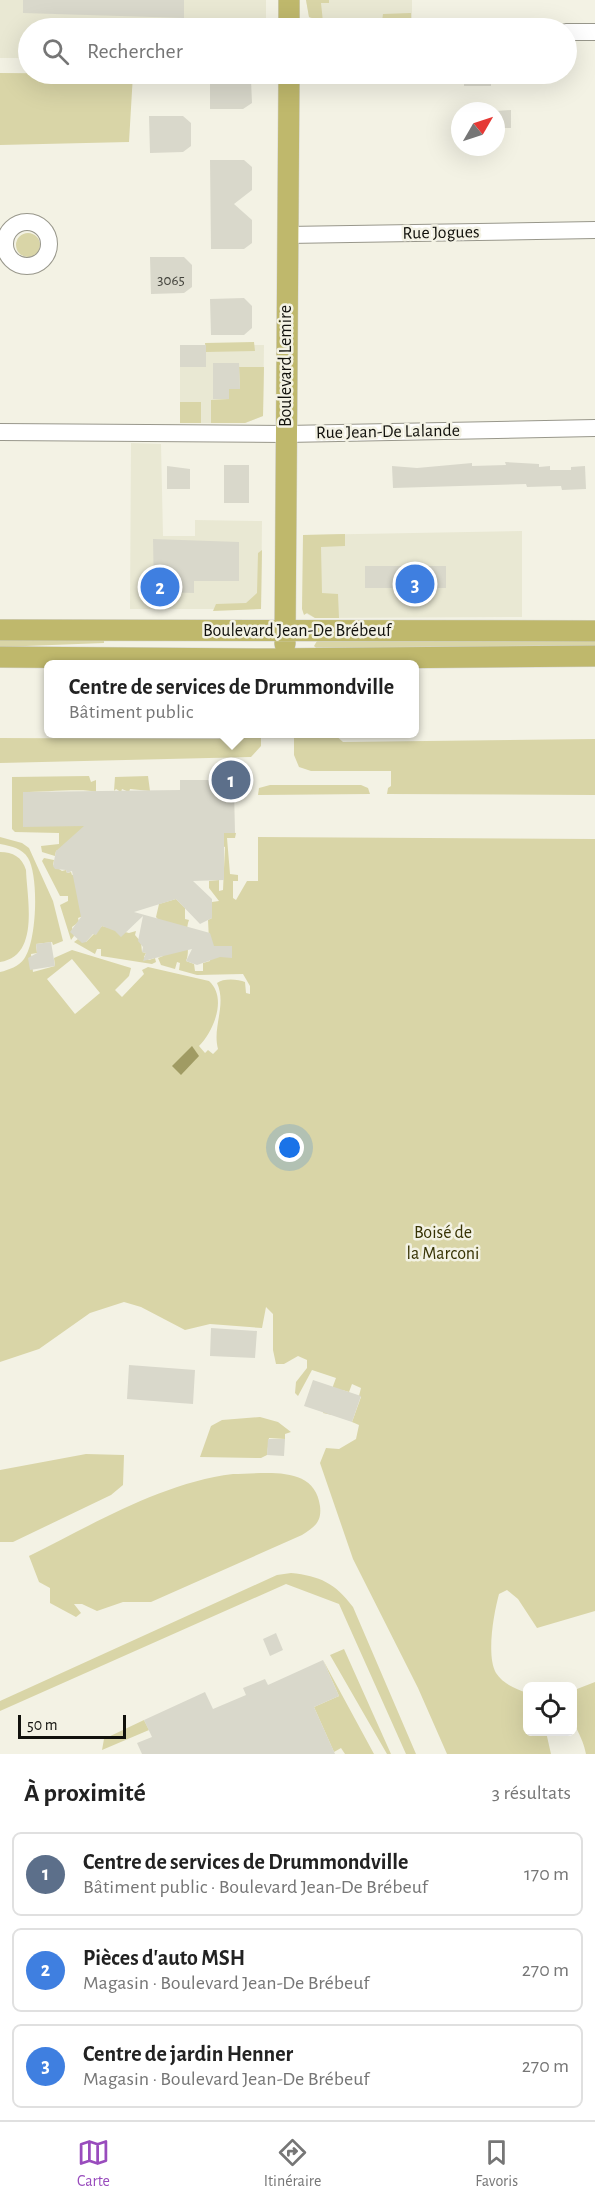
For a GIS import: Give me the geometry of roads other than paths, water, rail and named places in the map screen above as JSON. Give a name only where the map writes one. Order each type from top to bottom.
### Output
[{"type":"main road","points":[[289,0],[289,18]]},
{"type":"main road","name":"Boulevard Lemire","points":[[285,659],[288,84]]},
{"type":"main road","name":"Boulevard Jean-De Brébeuf","points":[[0,630],[595,631]]},
{"type":"main road","name":"Boulevard Jean-De Brébeuf","points":[[0,657],[285,659],[595,656]]},
{"type":"street","points":[[577,32],[595,32]]},
{"type":"street","name":"Rue Jogues","points":[[287,235],[595,230]]},
{"type":"street","name":"Rue Jean-De Lalande","points":[[0,432],[286,434],[595,428]]},
{"type":"place","name":"Centre de jardin Henner","points":[[415,584]]},
{"type":"place","name":"Pièces d'auto MSH","points":[[160,587]]},
{"type":"place","name":"Centre de services de Drummondville","points":[[231,780]]},
{"type":"park label","name":"Boisé de la Marconi","points":[[443,1243]]}]
